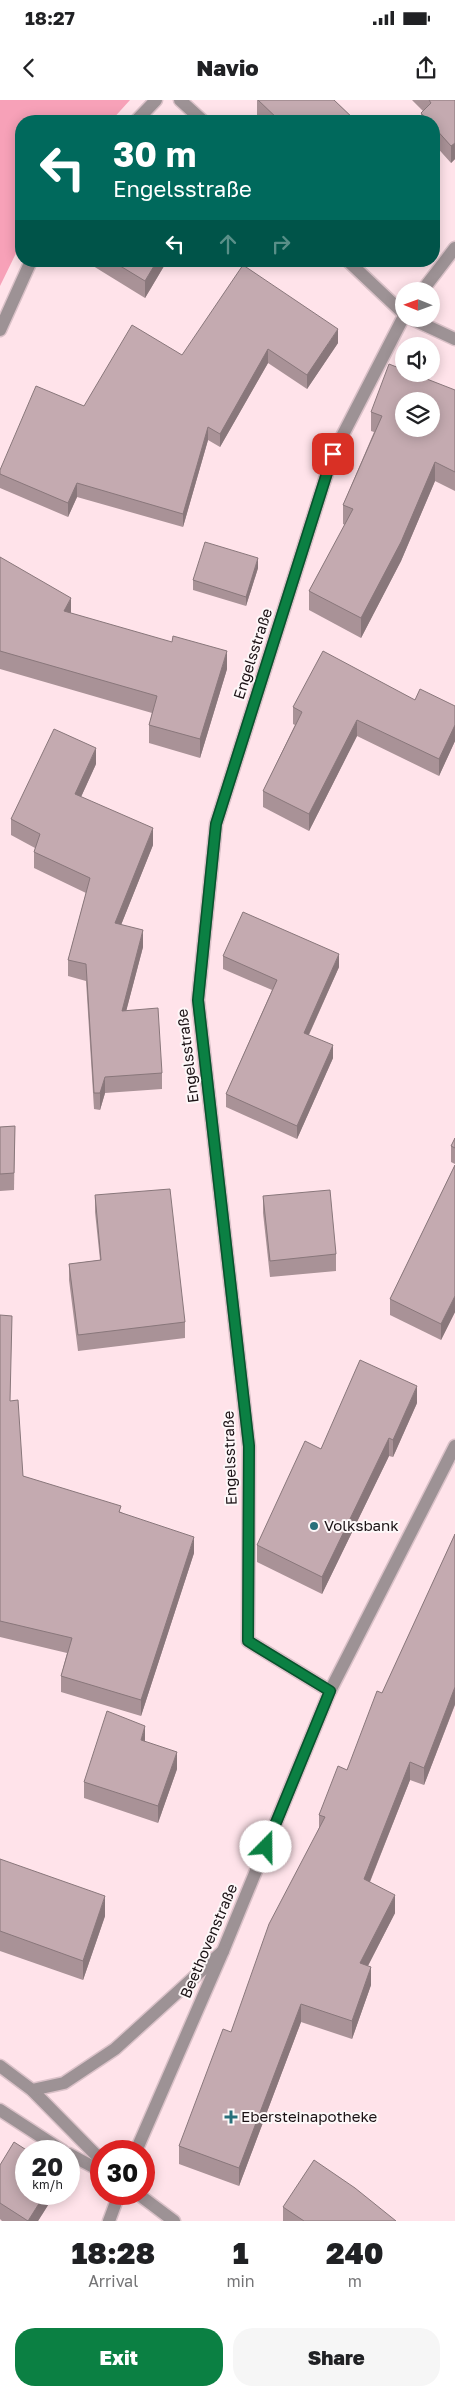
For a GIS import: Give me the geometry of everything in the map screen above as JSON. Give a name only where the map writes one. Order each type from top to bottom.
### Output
[{"type":"street","points":[[142,115],[156,100]]},
{"type":"street","points":[[180,100],[196,115]]},
{"type":"street","points":[[429,282],[455,248]]},
{"type":"street","points":[[0,330],[28,267]]},
{"type":"street","points":[[354,267],[395,306]]},
{"type":"street","name":"Engelsstraße","points":[[330,1691],[248,1641],[249,1446],[198,1000],[216,824],[333,454],[397,328]]},
{"type":"street","points":[[431,328],[455,339]]},
{"type":"street","name":"Beethovenstraße","points":[[141,2140],[223,1951],[330,1691],[455,1446]]},
{"type":"street","points":[[32,2090],[64,2083],[116,2049],[223,1951]]},
{"type":"street","points":[[0,2066],[32,2090],[90,2149]]},
{"type":"street","points":[[0,2110],[46,2140]]},
{"type":"street","points":[[109,2221],[115,2205]]},
{"type":"street","points":[[153,2205],[174,2221]]},
{"type":"shaded area","points":[[0,100],[130,100],[116,115],[15,115],[15,255],[0,286]]},
{"type":"building","points":[[258,100],[334,100],[350,115],[274,115]]},
{"type":"building","points":[[429,100],[455,100],[455,143],[451,146],[440,134],[440,115],[423,115],[421,113],[431,103]]},
{"type":"building","points":[[122,267],[153,267],[145,281]]},
{"type":"building","points":[[242,267],[246,267],[338,329],[307,375],[268,349],[220,434],[208,427],[183,514],[77,483],[68,503],[0,474],[0,470],[36,386],[84,406],[132,325],[182,355]]},
{"type":"building","points":[[389,364],[395,366],[395,382],[434,382],[455,390],[455,472],[435,462],[401,542],[361,618],[309,591],[353,509],[343,505],[382,416],[371,412]]},
{"type":"building","points":[[205,542],[258,558],[246,597],[193,580]]},
{"type":"building","points":[[0,557],[71,598],[64,611],[172,642],[173,636],[227,651],[200,739],[149,725],[157,696],[0,651]]},
{"type":"building","points":[[323,651],[415,700],[420,689],[455,706],[455,725],[439,759],[357,720],[309,814],[263,791],[302,712],[293,707]]},
{"type":"building","points":[[54,729],[96,748],[75,794],[153,828],[115,923],[143,930],[122,1011],[158,1008],[162,1073],[105,1077],[100,1093],[94,1093],[86,964],[68,960],[90,878],[34,852],[40,834],[11,819]]},
{"type":"building","points":[[243,912],[339,954],[304,1033],[333,1045],[297,1126],[226,1094],[277,980],[223,956]]},
{"type":"building","points":[[15,1126],[14,1173],[0,1174],[0,1127]]},
{"type":"building","points":[[455,1138],[455,1148],[451,1146]]},
{"type":"building","points":[[455,1165],[455,1296],[441,1324],[390,1299]]},
{"type":"building","points":[[170,1189],[185,1322],[78,1335],[69,1264],[101,1260],[95,1195]]},
{"type":"building","points":[[330,1190],[336,1254],[270,1261],[263,1196]]},
{"type":"building","points":[[0,1315],[12,1316],[10,1401],[18,1400],[23,1476],[121,1506],[119,1512],[194,1537],[141,1700],[61,1676],[72,1638],[0,1621]]},
{"type":"building","points":[[360,1360],[417,1386],[393,1440],[389,1438],[322,1577],[257,1545],[305,1441],[321,1449]]},
{"type":"building","points":[[455,1534],[455,1687],[424,1768],[410,1762],[364,1879],[395,1895],[360,1963],[371,1967],[352,2021],[301,2004],[239,2168],[179,2146],[223,2029],[231,2032],[269,1924],[325,1817],[319,1815],[338,1766],[347,1770],[377,1691],[382,1693]]},
{"type":"building","points":[[107,1711],[145,1726],[141,1740],[177,1752],[158,1806],[84,1782]]},
{"type":"building","points":[[0,1859],[105,1896],[83,1961],[0,1931]]},
{"type":"building","points":[[14,2142],[15,2205],[38,2205],[28,2221],[0,2203],[0,2165]]},
{"type":"building","points":[[314,2160],[355,2188],[396,2221],[304,2221],[283,2207]]},
{"type":"place","name":"Volksbank","points":[[314,1526]]},
{"type":"place","name":"Ebersteinapotheke","points":[[231,2117]]},
{"type":"route","points":[[266,1847],[330,1691],[248,1641],[249,1446],[198,1000],[216,824],[333,454]]}]
